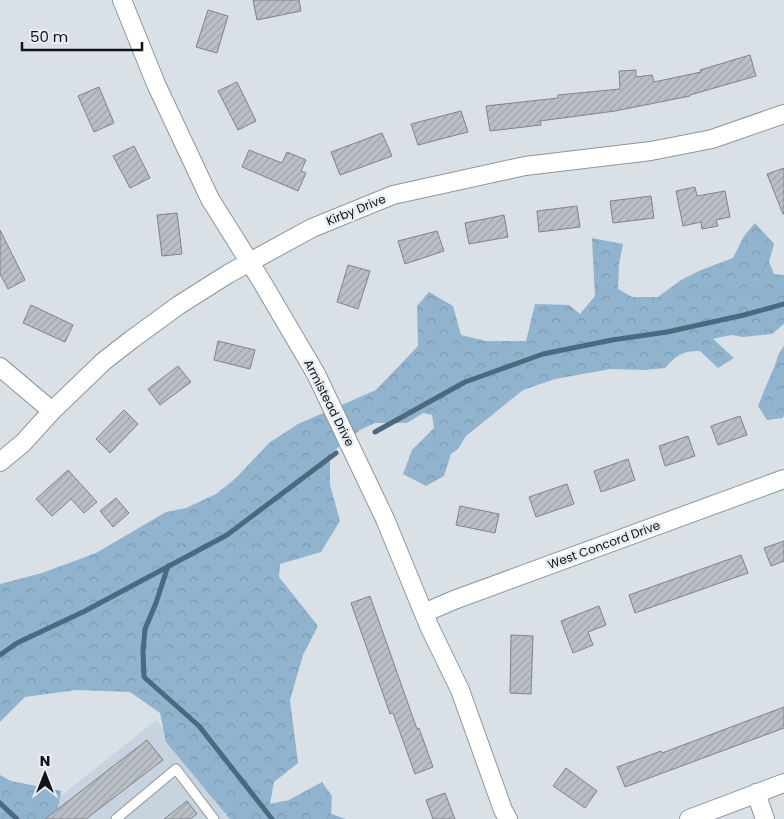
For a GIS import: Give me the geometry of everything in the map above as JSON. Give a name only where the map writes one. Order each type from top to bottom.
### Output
[{"type":"street","name":"Armistead Drive","points":[[122,0],[156,84],[210,199],[250,261],[319,380],[386,518],[424,613],[460,690],[503,810],[508,819]]},
{"type":"street","name":"Kirby Drive","points":[[0,462],[23,443],[52,411],[104,361],[131,340],[179,305],[250,261],[312,228],[393,195],[525,166],[651,150],[712,138],[784,114]]},
{"type":"street","points":[[0,367],[52,411]]},
{"type":"street","name":"West Concord Drive","points":[[424,613],[784,480]]},
{"type":"street","points":[[689,819],[784,783]]},
{"type":"street","points":[[756,793],[765,819]]},
{"type":"lane","points":[[116,819],[176,769],[208,817]]},
{"type":"shaded area","points":[[156,720],[237,819],[32,819]]},
{"type":"green space","points":[[755,223],[774,244],[769,262],[774,274],[784,275],[784,324],[772,334],[743,337],[731,335],[713,339],[734,358],[718,368],[700,351],[694,351],[680,355],[665,368],[645,370],[611,369],[555,379],[523,390],[466,436],[458,449],[451,454],[444,476],[426,486],[403,474],[412,450],[434,428],[432,415],[423,413],[407,423],[375,423],[360,430],[330,454],[330,485],[340,521],[321,552],[280,564],[279,577],[318,626],[303,655],[290,700],[298,763],[274,782],[270,804],[289,800],[322,782],[332,796],[331,814],[346,819],[230,819],[166,742],[160,713],[130,692],[76,690],[25,697],[0,722],[0,584],[42,573],[96,553],[166,512],[186,508],[216,494],[235,479],[269,443],[298,424],[376,390],[418,346],[417,306],[429,292],[453,306],[461,335],[486,341],[526,341],[535,304],[569,305],[580,314],[595,296],[592,238],[623,244],[619,264],[618,289],[632,297],[658,297],[681,280],[733,258],[744,236]]},
{"type":"green space","points":[[784,346],[784,415],[783,418],[767,420],[758,406],[778,355]]},
{"type":"green space","points":[[0,775],[11,781],[61,791],[56,819],[0,819]]},
{"type":"building","points":[[253,0],[299,0],[301,11],[257,20]]},
{"type":"building","points":[[208,10],[228,16],[217,53],[196,47]]},
{"type":"building","points":[[750,55],[756,76],[690,96],[615,111],[540,121],[541,125],[490,131],[486,106],[558,98],[558,95],[620,89],[619,71],[636,70],[636,77],[652,75],[654,82],[701,72],[700,70]]},
{"type":"building","points":[[237,82],[256,121],[238,130],[218,91]]},
{"type":"building","points":[[99,87],[114,123],[94,132],[78,96]]},
{"type":"building","points":[[461,111],[468,132],[418,145],[411,124]]},
{"type":"building","points":[[382,133],[392,156],[340,175],[331,152]]},
{"type":"building","points":[[134,146],[150,178],[130,188],[113,156]]},
{"type":"building","points":[[249,150],[282,163],[287,152],[306,160],[301,171],[306,173],[298,191],[242,167]]},
{"type":"building","points":[[784,168],[784,214],[783,214],[767,174]]},
{"type":"building","points":[[695,187],[697,196],[725,191],[730,217],[716,220],[718,226],[702,229],[701,222],[683,226],[676,191]]},
{"type":"building","points":[[651,196],[654,218],[613,223],[610,201]]},
{"type":"building","points":[[577,206],[580,227],[539,232],[537,211]]},
{"type":"building","points":[[177,213],[182,254],[162,256],[157,215]]},
{"type":"building","points":[[504,215],[508,237],[469,244],[465,223]]},
{"type":"building","points":[[0,230],[25,280],[8,289],[0,274]]},
{"type":"building","points":[[437,231],[444,251],[405,264],[398,241]]},
{"type":"building","points":[[348,265],[370,271],[358,309],[337,302]]},
{"type":"building","points":[[31,305],[73,325],[65,342],[23,323]]},
{"type":"building","points":[[218,341],[255,350],[250,369],[214,360]]},
{"type":"building","points":[[178,366],[191,382],[160,405],[148,389]]},
{"type":"building","points":[[124,410],[138,424],[110,453],[96,439]]},
{"type":"building","points":[[740,416],[747,435],[718,445],[711,426]]},
{"type":"building","points":[[688,436],[695,456],[665,466],[659,446]]},
{"type":"building","points":[[628,459],[635,480],[601,492],[594,471]]},
{"type":"building","points":[[68,470],[97,502],[84,513],[71,499],[52,516],[36,499]]},
{"type":"building","points":[[567,484],[574,504],[536,517],[529,497]]},
{"type":"building","points":[[116,498],[129,513],[113,527],[100,511]]},
{"type":"building","points":[[460,506],[499,514],[495,533],[456,525]]},
{"type":"building","points":[[784,541],[784,561],[771,566],[764,548]]},
{"type":"building","points":[[741,555],[748,573],[635,613],[629,595]]},
{"type":"building","points":[[370,596],[417,729],[419,728],[433,767],[415,774],[393,713],[390,714],[351,603]]},
{"type":"building","points":[[599,606],[606,625],[588,632],[593,645],[573,653],[561,621]]},
{"type":"building","points":[[511,635],[533,636],[531,694],[510,693]]},
{"type":"building","points":[[784,707],[784,728],[625,787],[617,767],[661,751],[662,753]]},
{"type":"building","points":[[147,740],[163,760],[86,819],[45,819]]},
{"type":"building","points":[[566,768],[597,791],[585,808],[553,786]]},
{"type":"building","points":[[445,793],[455,819],[433,819],[426,800]]},
{"type":"building","points":[[187,801],[197,814],[190,819],[164,819]]},
{"type":"waterway","points":[[375,432],[465,382],[543,354],[612,340],[667,332],[784,304]]},
{"type":"waterway","points":[[0,655],[17,643],[85,611],[227,535],[336,453]]},
{"type":"waterway","points":[[168,566],[145,629],[143,652],[144,677],[199,726],[272,819]]},
{"type":"waterway","points":[[0,803],[17,819]]}]
